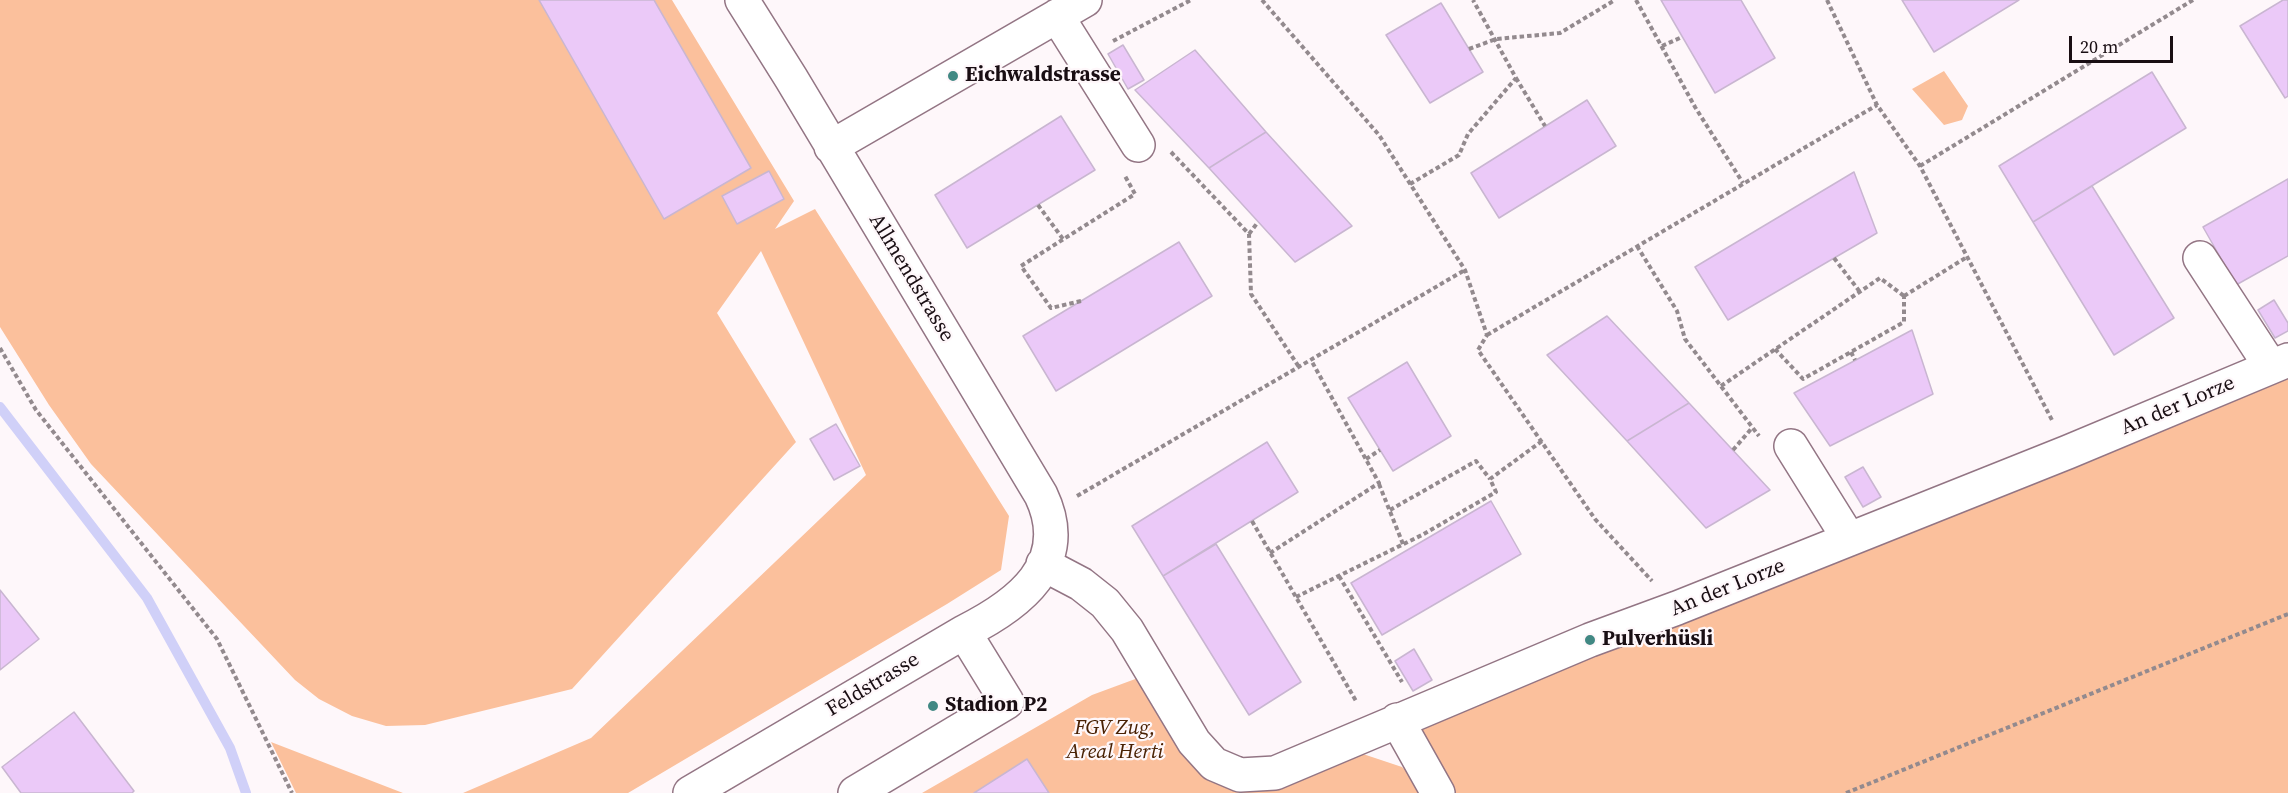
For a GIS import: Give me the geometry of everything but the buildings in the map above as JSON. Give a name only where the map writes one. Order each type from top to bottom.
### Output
[{"type":"street","name":"Allmendstrasse","points":[[742,0],[1048,509],[1050,538],[1043,564]]},
{"type":"street","points":[[831,147],[1077,4],[1154,148]]},
{"type":"street","points":[[2200,258],[2279,364]]},
{"type":"street","name":"An der Lorze","points":[[1043,564],[1081,584],[1105,603],[1127,630],[1194,742],[1214,764],[1240,776],[1275,773],[1590,640],[1677,608],[2068,452],[2279,364]]},
{"type":"street","points":[[1791,446],[1849,539]]},
{"type":"street","name":"Feldstrasse","points":[[690,793],[964,632],[994,617],[1018,599],[1035,582],[1043,564]]},
{"type":"street","points":[[855,793],[1007,702],[964,632]]},
{"type":"street","points":[[1396,720],[1438,793]]},
{"type":"path","points":[[1108,33],[1113,41],[1191,0]]},
{"type":"path","points":[[1263,0],[1379,135],[1465,270],[1487,335]]},
{"type":"path","points":[[1473,0],[1545,126]]},
{"type":"path","points":[[1468,49],[1496,39],[1560,33],[1615,0]]},
{"type":"path","points":[[1636,0],[1695,107],[1743,183]]},
{"type":"path","points":[[1827,0],[1877,105],[1920,166],[2068,452]]},
{"type":"path","points":[[1920,166],[2185,2],[2193,0]]},
{"type":"path","points":[[1662,46],[1682,37]]},
{"type":"path","points":[[1410,184],[1459,155],[1468,134],[1516,78]]},
{"type":"path","points":[[1677,608],[1595,519],[1478,350],[1487,335],[1877,105]]},
{"type":"path","points":[[1154,148],[1249,234]]},
{"type":"path","points":[[1081,301],[1051,308],[1021,266],[1135,194],[1124,174]]},
{"type":"path","points":[[1038,205],[1063,239]]},
{"type":"path","points":[[1258,222],[1249,234],[1251,294],[1299,367]]},
{"type":"path","points":[[1637,246],[1677,311],[1685,339]]},
{"type":"path","points":[[1904,296],[1967,257]]},
{"type":"path","points":[[1834,258],[1860,292]]},
{"type":"path","points":[[1048,509],[1084,493],[1465,270]]},
{"type":"path","points":[[1721,386],[1880,278],[1904,296]]},
{"type":"path","points":[[1775,349],[1803,379],[1904,322],[1904,296]]},
{"type":"path","points":[[0,348],[36,410],[217,639],[292,793]]},
{"type":"path","points":[[1851,352],[1855,360]]},
{"type":"path","points":[[1311,360],[1379,483],[1403,544]]},
{"type":"path","points":[[1733,450],[1752,428]]},
{"type":"path","points":[[1490,479],[1542,441]]},
{"type":"path","points":[[1366,459],[1380,450]]},
{"type":"path","points":[[1296,597],[1422,535],[1496,492],[1490,479],[1476,461],[1390,510]]},
{"type":"path","points":[[1270,552],[1379,483]]},
{"type":"path","points":[[1252,521],[1296,597],[1396,720]]},
{"type":"path","points":[[1422,535],[1425,540]]},
{"type":"path","points":[[1339,576],[1396,720]]},
{"type":"path","points":[[1846,793],[2288,614]]},
{"type":"green space","points":[[0,0],[672,0],[794,201],[775,229],[815,209],[1009,516],[1001,570],[628,793],[463,793],[591,738],[866,475],[761,251],[717,313],[796,442],[572,689],[425,725],[386,726],[352,716],[319,699],[295,680],[91,464],[49,405],[0,327]]},
{"type":"green space","points":[[1944,71],[1968,106],[1962,120],[1944,125],[1912,89]]},
{"type":"green space","points":[[2288,377],[2288,793],[1439,793],[1419,727]]},
{"type":"green space","name":"FGV Zug, Areal Herti","points":[[1138,678],[1181,749],[1211,782],[1243,788],[1360,753],[1402,767],[1431,793],[922,793],[1092,695]]},
{"type":"green space","points":[[271,742],[403,793],[296,793]]},
{"type":"waterway","points":[[0,407],[147,598],[230,748],[246,793]]},
{"type":"place","name":"Eichwaldstrasse","points":[[953,76]]},
{"type":"place","name":"Pulverhüsli","points":[[1590,640]]},
{"type":"place","name":"Stadion P2","points":[[933,706]]}]
